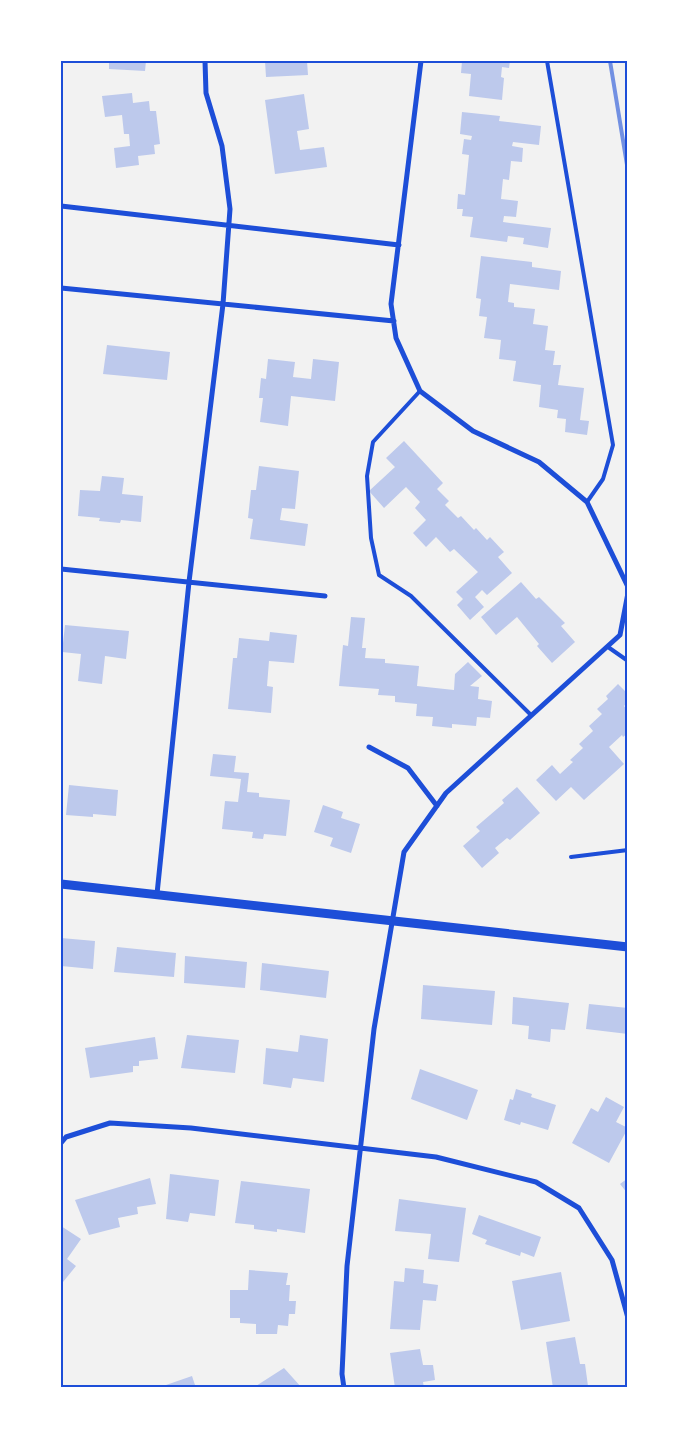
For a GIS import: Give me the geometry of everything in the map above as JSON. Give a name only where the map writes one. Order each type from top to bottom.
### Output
[{"type":"street","points":[[157,894],[189,582],[223,304],[230,209],[222,146],[206,93],[205,61]]},
{"type":"street","points":[[421,61],[391,304],[396,338],[420,391],[473,431],[539,462],[587,502],[628,586]]},
{"type":"street","points":[[61,206],[398,244]]},
{"type":"street","points":[[61,288],[394,321]]},
{"type":"street","points":[[61,569],[325,596]]},
{"type":"street","points":[[344,1388],[342,1374],[347,1266],[360,1148],[374,1029],[404,852],[446,793],[620,635],[628,593]]},
{"type":"street","points":[[370,748],[408,768],[437,806]]},
{"type":"street","points":[[61,884],[628,947]]},
{"type":"street","points":[[61,1143],[66,1137],[110,1124],[191,1128],[436,1156],[536,1182],[579,1208],[612,1260],[628,1318]]},
{"type":"lane","points":[[547,61],[613,445],[603,479],[587,502]]},
{"type":"lane","points":[[420,391],[373,442],[367,476],[371,538],[379,575],[410,596],[531,716]]},
{"type":"lane","points":[[608,646],[628,661]]},
{"type":"lane","points":[[571,857],[628,850]]},
{"type":"building","points":[[109,61],[146,61],[145,71],[109,69]]},
{"type":"building","points":[[265,61],[307,61],[308,75],[266,77]]},
{"type":"building","points":[[462,61],[510,61],[509,68],[502,67],[501,77],[504,78],[502,100],[469,96],[471,74],[461,73]]},
{"type":"building","points":[[132,93],[133,103],[149,101],[150,111],[156,111],[160,144],[154,145],[155,154],[138,156],[139,165],[116,168],[114,148],[130,146],[129,134],[124,134],[122,115],[105,117],[102,96]]},
{"type":"building","points":[[304,94],[309,129],[297,131],[300,150],[324,147],[327,167],[275,174],[265,100]]},
{"type":"building","points":[[462,112],[500,116],[499,121],[541,126],[539,145],[513,142],[512,146],[523,148],[522,162],[511,161],[509,180],[503,179],[501,199],[518,201],[516,217],[504,216],[503,222],[551,228],[548,248],[523,244],[524,238],[508,236],[507,242],[470,237],[473,217],[462,216],[463,209],[457,209],[458,194],[465,195],[469,155],[462,154],[464,139],[471,140],[472,136],[460,134]]},
{"type":"building","points":[[481,256],[532,262],[532,267],[561,271],[559,290],[510,284],[508,302],[514,303],[514,307],[535,309],[533,324],[548,326],[545,350],[555,351],[553,365],[561,365],[558,385],[584,388],[580,420],[589,421],[587,435],[565,432],[566,419],[557,418],[558,410],[539,407],[541,385],[513,381],[516,361],[499,359],[501,340],[484,338],[487,317],[479,316],[481,299],[476,298]]},
{"type":"building","points":[[107,345],[170,352],[167,380],[103,374]]},
{"type":"building","points":[[268,359],[295,362],[293,377],[311,379],[313,359],[339,362],[335,401],[291,396],[288,426],[260,422],[263,398],[259,398],[261,378],[266,379]]},
{"type":"building","points":[[404,441],[443,483],[437,489],[449,501],[445,505],[458,518],[461,516],[474,530],[476,528],[487,540],[490,537],[504,552],[498,557],[512,573],[487,595],[482,590],[475,597],[484,607],[470,620],[457,605],[463,599],[456,592],[478,572],[454,549],[450,552],[436,537],[426,547],[413,533],[426,520],[415,508],[420,502],[406,487],[384,508],[369,491],[395,467],[386,458]]},
{"type":"building","points":[[259,466],[299,471],[295,509],[282,508],[280,520],[308,524],[305,546],[250,539],[253,519],[248,518],[251,490],[256,490]]},
{"type":"building","points":[[102,476],[124,478],[122,494],[143,496],[141,522],[121,520],[120,523],[99,521],[100,518],[78,516],[80,490],[100,491]]},
{"type":"building","points":[[521,582],[536,599],[539,597],[565,623],[561,626],[575,642],[552,663],[537,646],[539,644],[517,617],[496,635],[481,617]]},
{"type":"building","points":[[351,617],[365,618],[362,648],[366,648],[365,658],[385,659],[385,663],[419,666],[417,686],[454,690],[455,674],[468,662],[482,676],[470,686],[479,687],[478,699],[492,701],[490,718],[477,717],[476,726],[452,724],[452,728],[432,726],[433,717],[416,716],[417,704],[395,702],[395,696],[378,695],[379,689],[339,686],[343,645],[348,646]]},
{"type":"building","points":[[65,625],[129,631],[126,659],[105,656],[102,684],[78,681],[81,654],[62,652]]},
{"type":"building","points":[[270,632],[297,635],[294,663],[269,661],[267,686],[273,687],[271,713],[228,709],[233,658],[237,658],[239,638],[269,641]]},
{"type":"building","points":[[618,684],[628,694],[628,702],[624,706],[628,711],[628,733],[623,737],[622,735],[609,747],[624,764],[584,800],[571,787],[556,801],[536,780],[552,765],[560,774],[573,762],[570,760],[583,748],[579,744],[593,731],[589,726],[602,714],[597,709],[608,699],[606,696]]},
{"type":"building","points":[[213,754],[236,756],[234,772],[249,773],[247,792],[259,793],[259,797],[290,800],[286,836],[264,834],[263,839],[252,838],[253,832],[222,829],[225,801],[238,802],[241,779],[210,776]]},
{"type":"building","points":[[69,785],[118,790],[116,816],[93,814],[93,817],[66,815]]},
{"type":"building","points":[[517,787],[540,813],[510,840],[507,838],[495,848],[499,853],[482,868],[463,846],[480,831],[476,827],[504,803],[502,800]]},
{"type":"building","points":[[323,805],[343,812],[341,818],[360,824],[351,853],[330,846],[333,838],[314,832]]},
{"type":"building","points":[[61,938],[95,941],[93,969],[61,966]]},
{"type":"building","points":[[117,947],[176,953],[174,977],[114,972]]},
{"type":"building","points":[[185,956],[247,962],[245,988],[184,983]]},
{"type":"building","points":[[262,963],[329,971],[326,998],[260,990]]},
{"type":"building","points":[[423,985],[495,991],[492,1025],[421,1019]]},
{"type":"building","points":[[513,997],[569,1003],[565,1030],[551,1029],[550,1042],[528,1039],[529,1026],[512,1024]]},
{"type":"building","points":[[589,1004],[628,1008],[628,1034],[586,1029]]},
{"type":"building","points":[[187,1035],[239,1040],[235,1073],[181,1068]]},
{"type":"building","points":[[300,1035],[328,1039],[324,1082],[293,1078],[291,1088],[263,1084],[266,1048],[298,1052]]},
{"type":"building","points":[[155,1037],[158,1059],[139,1061],[139,1066],[133,1066],[133,1072],[90,1078],[85,1048]]},
{"type":"building","points":[[420,1069],[478,1090],[467,1120],[411,1099]]},
{"type":"building","points":[[516,1089],[532,1094],[531,1097],[556,1105],[548,1130],[521,1122],[520,1125],[504,1120],[510,1099],[513,1100]]},
{"type":"building","points":[[606,1097],[624,1107],[616,1122],[628,1128],[609,1163],[572,1143],[591,1108],[598,1112]]},
{"type":"building","points":[[170,1174],[219,1180],[215,1216],[190,1213],[188,1222],[166,1219]]},
{"type":"building","points":[[150,1178],[156,1204],[137,1207],[138,1214],[118,1218],[120,1227],[89,1235],[75,1200]]},
{"type":"building","points":[[628,1178],[628,1194],[620,1184]]},
{"type":"building","points":[[241,1181],[310,1189],[305,1233],[277,1229],[277,1232],[254,1229],[254,1225],[235,1223]]},
{"type":"building","points":[[399,1199],[466,1208],[459,1262],[428,1259],[431,1234],[395,1231]]},
{"type":"building","points":[[479,1215],[541,1237],[534,1257],[521,1252],[520,1256],[485,1244],[487,1240],[472,1234]]},
{"type":"building","points":[[61,1226],[81,1239],[67,1259],[76,1266],[63,1282],[61,1280]]},
{"type":"building","points":[[405,1268],[424,1270],[423,1283],[438,1285],[436,1301],[423,1300],[420,1330],[390,1329],[394,1281],[404,1282]]},
{"type":"building","points":[[249,1270],[288,1273],[286,1285],[290,1285],[289,1301],[296,1301],[295,1314],[289,1314],[288,1326],[278,1325],[277,1334],[256,1334],[256,1324],[240,1323],[240,1318],[230,1318],[230,1290],[248,1290]]},
{"type":"building","points":[[561,1272],[570,1321],[521,1330],[512,1281]]},
{"type":"building","points":[[575,1337],[580,1364],[585,1364],[588,1386],[553,1388],[546,1342]]},
{"type":"building","points":[[420,1349],[423,1365],[433,1365],[435,1380],[423,1382],[424,1388],[395,1388],[390,1353]]},
{"type":"building","points":[[284,1368],[302,1388],[253,1388]]},
{"type":"building","points":[[192,1376],[196,1388],[167,1388],[166,1385]]},
{"type":"railway","points":[[610,61],[628,171]]}]
